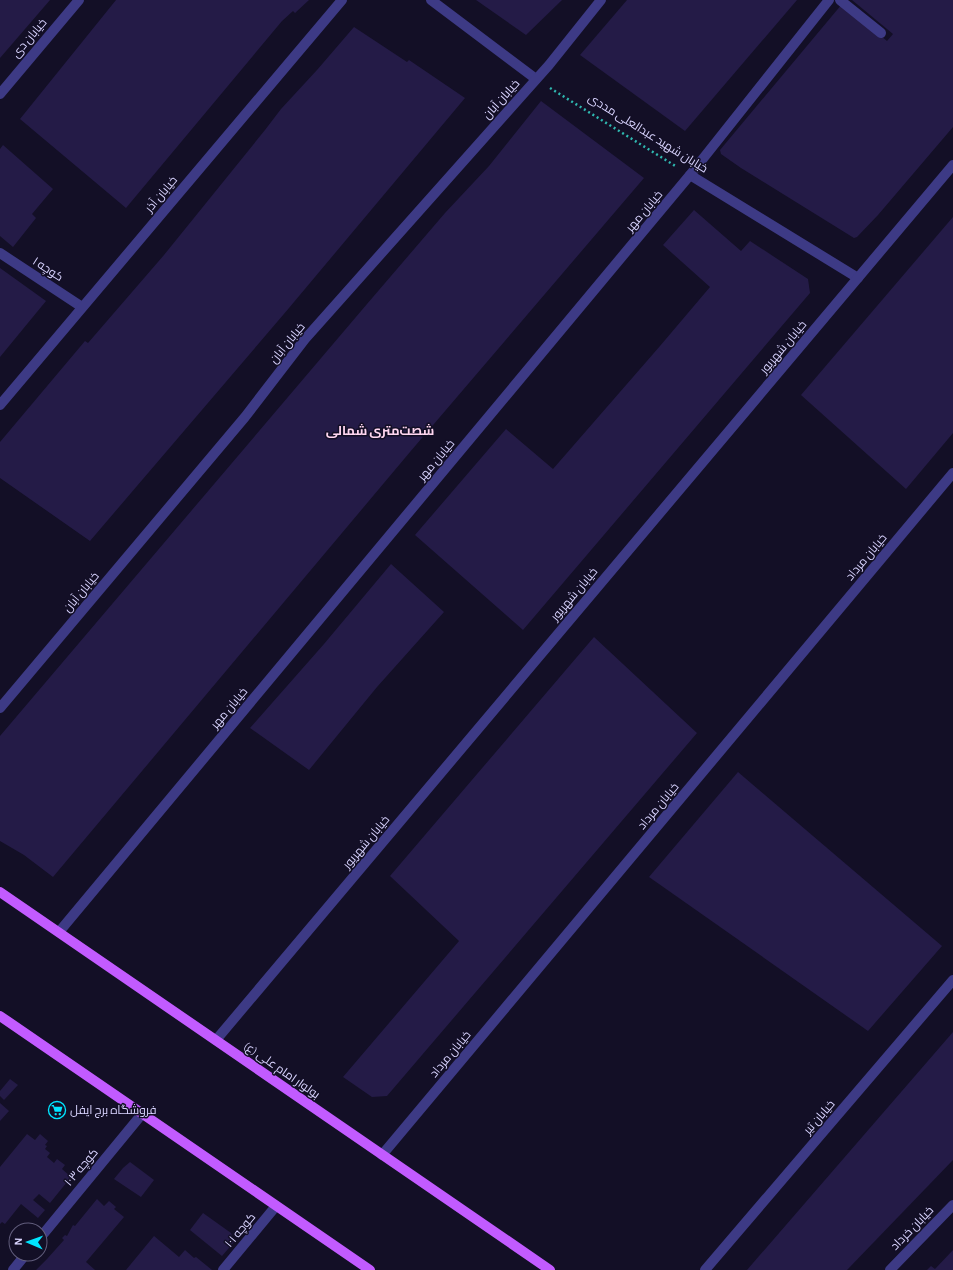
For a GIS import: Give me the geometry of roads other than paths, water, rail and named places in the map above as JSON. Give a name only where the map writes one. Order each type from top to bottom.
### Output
[{"type":"main road","name":"بولوار امام علی (ع)","points":[[0,892],[550,1270]]},
{"type":"main road","points":[[0,1016],[370,1270]]},
{"type":"street","name":"خیابان دی","points":[[0,94],[79,0]]},
{"type":"street","name":"خیابان آذر","points":[[0,404],[342,0]]},
{"type":"street","points":[[431,0],[536,79]]},
{"type":"street","name":"خیابان آبان","points":[[0,708],[245,417],[305,339],[549,65],[601,0]]},
{"type":"street","name":"خیابان مهر","points":[[59,932],[690,175],[829,0]]},
{"type":"street","points":[[840,0],[881,33]]},
{"type":"street","name":"خیابان شهریور","points":[[216,1040],[953,165]]},
{"type":"street","name":"خیابان شهید عبدالعلی مددی","points":[[690,175],[858,278]]},
{"type":"street","name":"کوچه ۱","points":[[0,253],[82,307]]},
{"type":"street","name":"خیابان مرداد","points":[[382,1155],[953,473]]},
{"type":"street","name":"خیابان تیر","points":[[705,1270],[953,980]]},
{"type":"street","name":"کوچه ۱۰۳","points":[[48,1228],[142,1114]]},
{"type":"street","name":"خیابان خرداد","points":[[890,1270],[953,1205]]},
{"type":"street","name":"کوچه ۱۰۱","points":[[223,1270],[276,1206]]},
{"type":"street","points":[[13,1270],[20,1262]]},
{"type":"place","name":"فروشگاه برج ایفل","points":[[57,1110]]},
{"type":"district","name":"شصت‌متری شمالی","points":[[380,431]]}]
